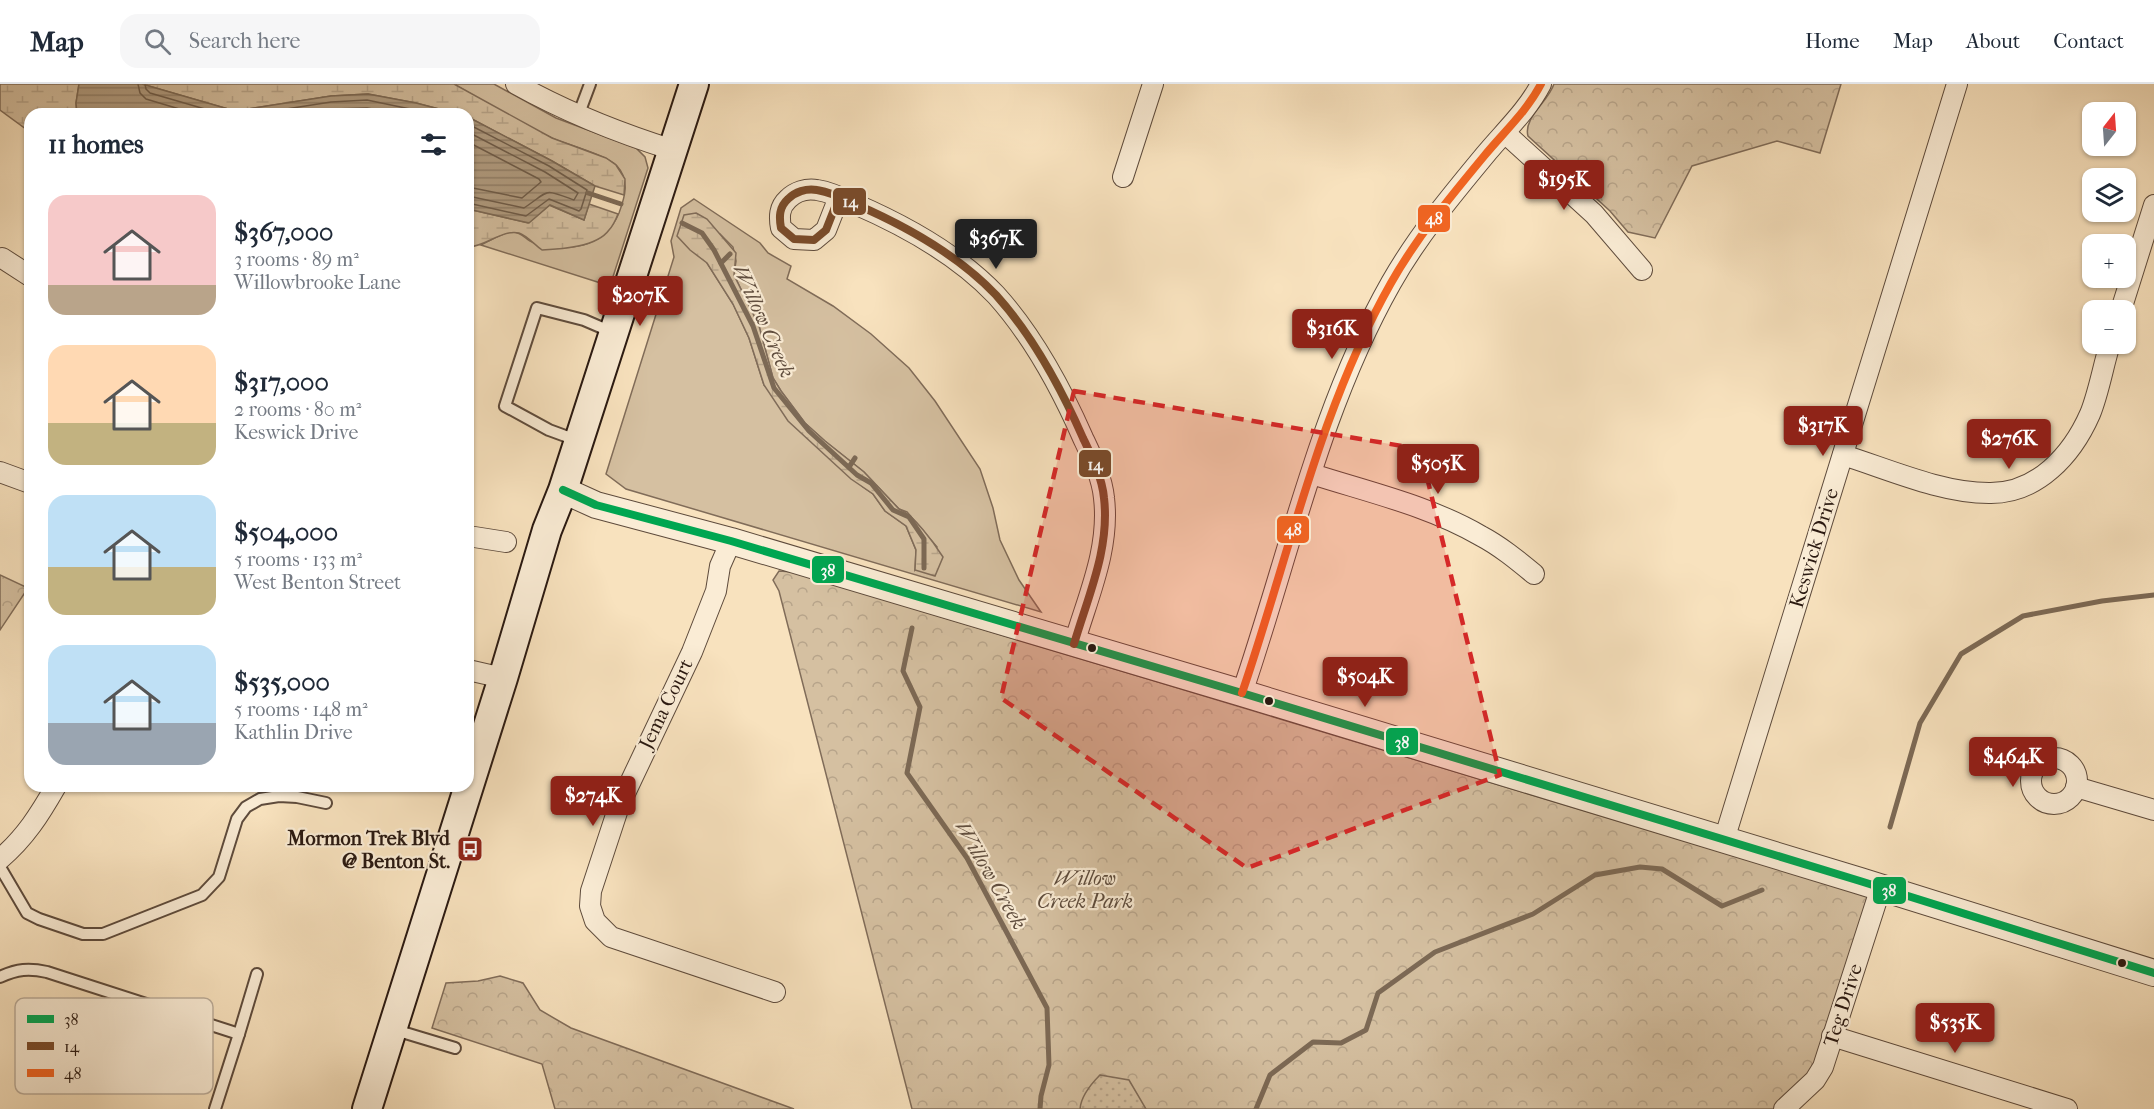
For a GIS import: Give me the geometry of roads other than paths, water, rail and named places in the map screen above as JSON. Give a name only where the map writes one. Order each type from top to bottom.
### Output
[{"type":"main road","points":[[474,770],[547,530],[563,490],[694,84]]},
{"type":"main road","points":[[367,1109],[467,792]]},
{"type":"street","points":[[516,84],[578,116],[673,150]]},
{"type":"street","points":[[1122,177],[1153,84]]},
{"type":"street","points":[[1242,693],[1334,405],[1373,316],[1392,281],[1438,210],[1505,133],[1534,97],[1541,84]]},
{"type":"street","name":"Keswick Drive","points":[[1724,840],[1957,84]]},
{"type":"street","points":[[1505,133],[1594,214],[1642,270]]},
{"type":"street","points":[[839,197],[878,213],[938,248],[970,271],[995,294],[1031,342],[1077,423],[1097,469],[1104,496],[1106,523],[1103,551],[1074,644]]},
{"type":"street","points":[[2124,300],[2154,205]]},
{"type":"street","points":[[2,258],[24,272]]},
{"type":"street","points":[[1843,455],[1935,484],[1966,491],[1990,493],[2022,486],[2057,465],[2074,444],[2091,412],[2107,354]]},
{"type":"street","points":[[0,472],[24,481]]},
{"type":"street","points":[[1312,474],[1443,517],[1481,535],[1506,551],[1534,574]]},
{"type":"street","points":[[563,490],[596,505],[731,541],[1242,693],[2153,969]]},
{"type":"street","points":[[474,537],[506,542]]},
{"type":"street","name":"Jema Court","points":[[731,541],[720,566],[716,591],[692,652],[620,806],[591,891],[590,906],[595,921],[611,937],[776,992]]},
{"type":"street","points":[[474,671],[503,678]]},
{"type":"street","points":[[2076,787],[2154,810]]},
{"type":"street","points":[[0,859],[16,846],[34,824],[53,792]]},
{"type":"street","name":"Teg Drive","points":[[1784,1109],[1815,1080],[1823,1067],[1881,887]]},
{"type":"street","points":[[1833,1036],[2067,1109]]},
{"type":"lane","points":[[578,116],[590,84]]},
{"type":"lane","points":[[579,441],[549,430],[506,406],[509,395],[537,308],[584,320],[614,332]]},
{"type":"lane","points":[[0,867],[27,913],[74,932],[103,934],[202,896],[219,877],[237,819],[246,807],[261,799],[279,796],[326,803]]},
{"type":"lane","points":[[0,977],[14,970],[31,968],[128,998]]},
{"type":"lane","points":[[215,1109],[257,974]]},
{"type":"lane","points":[[213,1026],[239,1034]]},
{"type":"lane","points":[[392,1029],[455,1048]]},
{"type":"water","points":[[79,84],[142,84],[225,108],[76,108]]},
{"type":"water","points":[[368,94],[435,108],[254,108],[331,96]]},
{"type":"water","points":[[474,120],[595,186],[584,220],[550,205],[529,223],[474,210]]},
{"type":"waterway","name":"Willow Creek","points":[[588,193],[621,204]]},
{"type":"waterway","name":"Willow Creek","points":[[682,223],[702,233],[714,250],[753,326],[774,388],[809,431],[857,475],[871,483],[893,510],[909,517],[924,539],[924,568]]},
{"type":"waterway","points":[[721,263],[730,254]]},
{"type":"waterway","points":[[849,467],[855,458]]},
{"type":"waterway","points":[[1890,827],[1920,723],[1961,654],[2023,616],[2102,601],[2154,595]]},
{"type":"waterway","name":"Willow Creek","points":[[912,628],[903,671],[920,707],[907,773],[967,858],[1047,1008],[1049,1065],[1040,1109]]},
{"type":"waterway","points":[[1256,1109],[1270,1075],[1313,1042],[1341,1043],[1366,1030],[1378,993],[1435,952],[1533,914],[1595,875],[1640,867],[1662,869],[1722,906],[1762,890]]},
{"type":"place","name":"Mormon Trek Blvd @ Benton St.","points":[[470,849]]},
{"type":"park label","name":"Willow Creek Park","points":[[1085,890]]}]
